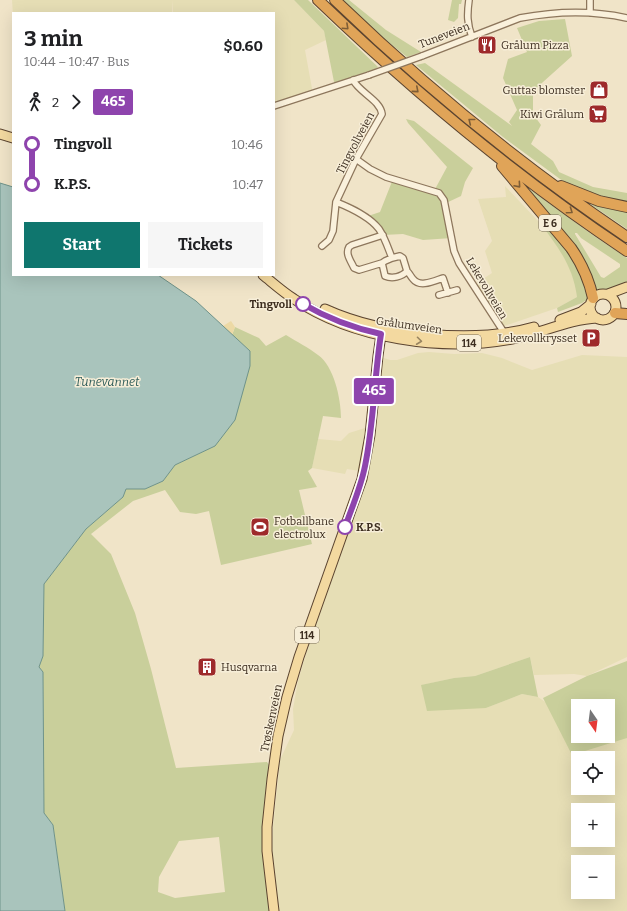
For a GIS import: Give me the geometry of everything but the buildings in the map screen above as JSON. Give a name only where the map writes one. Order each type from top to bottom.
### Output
[{"type":"highway","name":"E 6","points":[[318,0],[386,64],[494,155],[558,203],[627,251]]},
{"type":"highway","points":[[335,0],[426,84],[495,141],[546,180],[627,237]]},
{"type":"highway","name":"E 6","points":[[494,155],[571,248],[585,271],[592,301]]},
{"type":"highway","points":[[546,180],[590,198],[627,208]]},
{"type":"highway","points":[[616,308],[627,314]]},
{"type":"main road","points":[[0,128],[12,132]]},
{"type":"main road","points":[[0,134],[12,138]]},
{"type":"main road","name":"Grålumveien","points":[[264,276],[294,300],[326,316],[364,330],[452,336],[503,334],[528,329],[569,317],[580,312],[592,301]]},
{"type":"main road","name":"114","points":[[592,301],[601,294],[608,294],[627,287]]},
{"type":"main road","name":"114","points":[[597,318],[601,320],[609,318],[627,292]]},
{"type":"main road","points":[[608,294],[612,296],[616,308]]},
{"type":"main road","points":[[592,301],[592,312],[597,318]]},
{"type":"main road","name":"Grålumveien","points":[[381,331],[434,343],[467,343],[512,339],[589,318],[597,318]]},
{"type":"main road","name":"Trøskenveien","points":[[274,911],[267,851],[267,827],[278,736],[287,697],[299,657],[362,479],[370,435],[381,331]]},
{"type":"street","points":[[469,0],[467,17],[468,26],[472,37]]},
{"type":"street","points":[[590,0],[590,12]]},
{"type":"street","name":"Tuneveien","points":[[275,106],[369,75],[520,18],[552,13],[590,12],[627,18]]},
{"type":"street","name":"Tingvollveien","points":[[322,246],[329,240],[333,231],[336,219],[336,202],[356,159],[382,114],[379,105],[366,95],[353,80]]},
{"type":"street","name":"Lekevollveien","points":[[356,159],[370,169],[386,177],[442,195],[454,251],[459,263],[503,334],[512,339]]},
{"type":"street","points":[[336,202],[352,209],[378,227],[383,235],[392,258]]},
{"type":"street","points":[[383,235],[352,245],[348,249],[349,258],[354,268],[359,270],[400,256],[403,258],[407,271],[414,280],[420,283],[426,283],[443,278],[448,293]]},
{"type":"street","points":[[382,263],[386,276],[390,278],[404,274],[407,271]]},
{"type":"street","points":[[439,295],[457,290]]},
{"type":"shaded area","points":[[12,0],[172,0],[172,12],[13,12]]},
{"type":"shaded area","points":[[172,0],[294,0],[324,31],[326,40],[305,50],[313,94],[275,106],[275,12],[173,12]]},
{"type":"shaded area","points":[[505,186],[540,223],[561,251],[576,286],[577,297],[557,308],[504,326],[500,324],[477,283],[492,273],[485,251],[492,241],[478,199],[506,197]]},
{"type":"shaded area","points":[[429,352],[454,354],[482,353],[502,358],[532,370],[582,355],[627,357],[627,657],[587,676],[574,674],[534,675],[530,657],[475,676],[454,678],[422,685],[486,708],[522,694],[538,697],[551,706],[571,728],[571,743],[615,743],[615,737],[627,737],[627,911],[274,911],[267,851],[272,850],[280,760],[294,730],[293,709],[298,681],[334,558],[359,489],[378,356],[390,360],[397,360],[418,353]]},
{"type":"shaded area","points":[[365,428],[368,429],[360,471],[347,469],[345,474],[312,468],[318,439],[341,441],[349,433]]},
{"type":"green space","points":[[294,0],[308,0],[378,67],[369,75],[335,87],[324,31]]},
{"type":"green space","points":[[342,0],[349,0],[386,30],[421,52],[407,57],[382,37]]},
{"type":"green space","points":[[452,0],[462,0],[461,4],[459,4],[458,18],[454,22],[448,20]]},
{"type":"green space","points":[[565,19],[572,56],[533,91],[533,114],[541,125],[531,144],[553,161],[559,172],[593,187],[627,193],[627,204],[579,190],[560,179],[503,137],[416,65],[425,63],[512,126],[509,122],[517,110],[503,78],[508,59],[527,52],[517,28],[539,21]]},
{"type":"green space","points":[[406,119],[414,121],[473,168],[465,182],[461,196],[444,204],[452,238],[423,240],[403,234],[383,235],[365,217],[380,212],[393,179],[434,191],[447,167]]},
{"type":"green space","points":[[521,183],[627,258],[627,282],[610,290],[596,292]],"holes":[[[577,233],[581,238],[620,264],[620,267],[604,278],[601,277],[575,234]]]},
{"type":"green space","points":[[577,195],[627,210],[627,229]]},
{"type":"green space","points":[[544,220],[577,263],[587,291],[588,299],[582,303],[558,312],[557,308],[577,297],[572,276],[564,257],[540,223]]},
{"type":"green space","points":[[235,327],[259,338],[266,346],[286,335],[324,360],[336,384],[340,402],[341,418],[323,416],[312,468],[308,471],[317,487],[299,490],[312,544],[221,565],[209,511],[196,514],[180,512],[165,490],[133,501],[91,534],[111,554],[135,613],[176,768],[267,762],[269,765],[263,826],[274,911],[65,911],[53,825],[44,813],[43,672],[39,667],[43,655],[44,584],[86,529],[123,497],[126,489],[145,489],[163,481],[175,465],[215,446],[250,351],[232,335]],"holes":[[[219,837],[225,892],[175,898],[158,892],[159,877],[179,841]]]},
{"type":"green space","points":[[530,657],[538,697],[522,694],[486,708],[427,711],[421,685],[454,678],[475,676]]},
{"type":"green space","points":[[627,661],[627,738],[615,742],[615,699],[571,699],[571,743],[611,743],[585,751],[571,751],[571,753],[543,698],[587,676]]},
{"type":"sand","points":[[231,321],[235,327],[232,335],[223,326]]},
{"type":"water","name":"Tunevannet","points":[[0,183],[12,187],[12,276],[159,276],[196,301],[250,351],[250,366],[235,420],[215,446],[175,465],[163,481],[145,489],[126,489],[123,497],[86,529],[44,584],[43,656],[39,667],[43,672],[44,813],[53,825],[65,911],[0,911]]},
{"type":"bus line","name":"465","points":[[303,304],[348,325],[381,334],[368,451],[359,489],[345,527]]},
{"type":"place","name":"Grålum Pizza","points":[[487,45]]},
{"type":"place","name":"Guttas blomster","points":[[599,90]]},
{"type":"place","name":"Kiwi Grålum","points":[[598,114]]},
{"type":"place","name":"Tingvoll","points":[[303,304]]},
{"type":"place","name":"Lekevollkrysset","points":[[591,338]]},
{"type":"place","name":"Fotballbane electrolux","points":[[260,527]]},
{"type":"place","name":"K.P.S.","points":[[345,527]]},
{"type":"place","name":"Husqvarna","points":[[207,667]]}]
